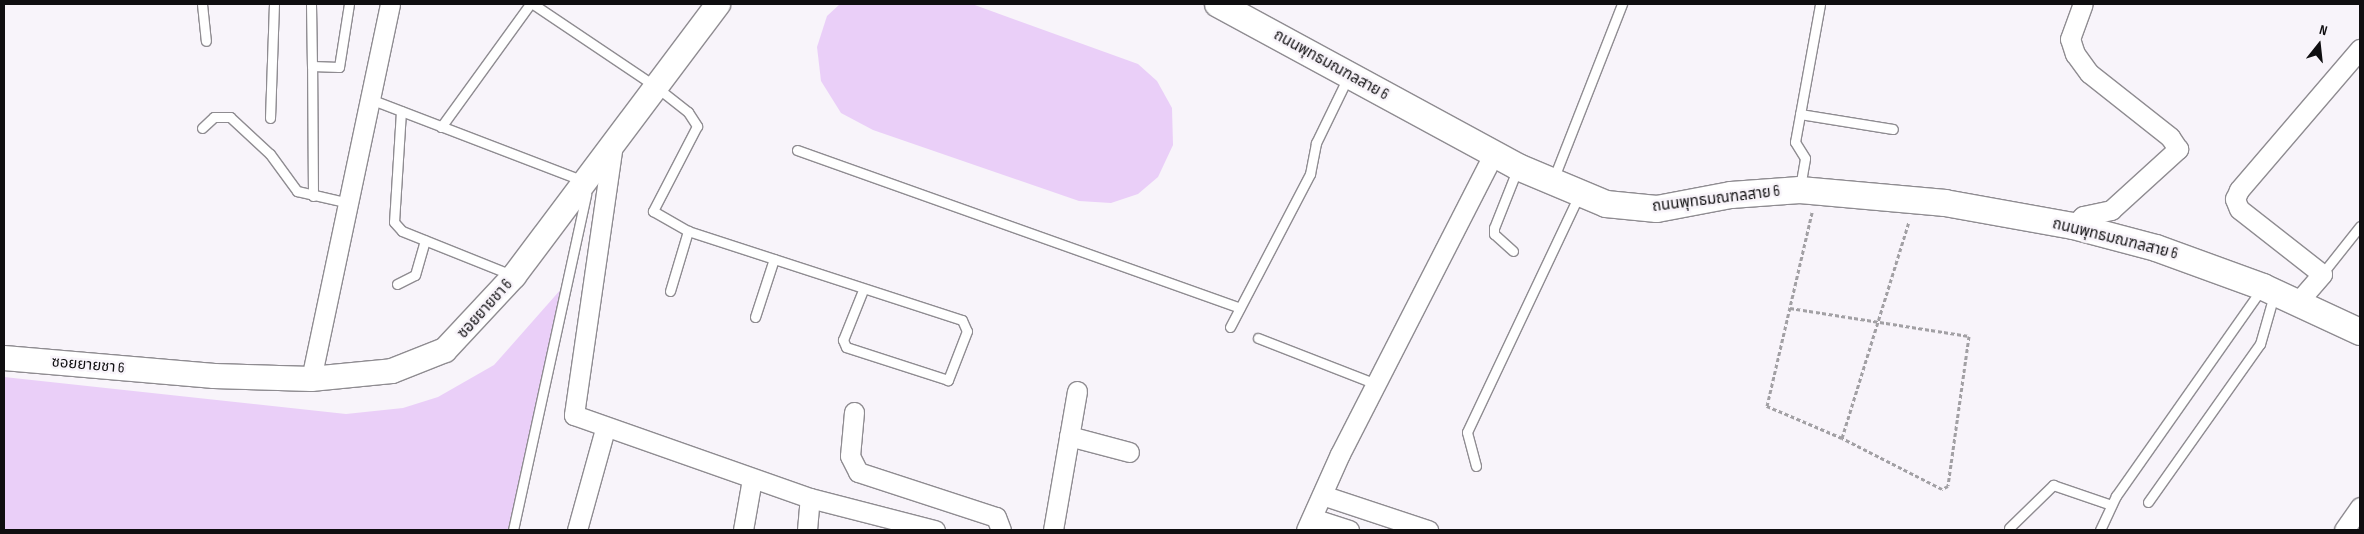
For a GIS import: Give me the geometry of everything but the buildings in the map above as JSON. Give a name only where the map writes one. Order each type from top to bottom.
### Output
[{"type":"main road","name":"ถนนพุทธมณฑลสาย 6","points":[[1218,4],[1518,167],[1552,184],[1606,204],[1657,209],[1731,195],[1808,190],[1915,200],[2077,227],[2204,262],[2360,332]]},
{"type":"street","points":[[311,379],[349,204],[367,98],[390,4]]},
{"type":"street","name":"ซอยยายชา 6","points":[[4,358],[214,376],[311,379],[392,371],[445,350],[514,276],[588,183],[613,144],[655,86],[718,4]]},
{"type":"street","points":[[2077,227],[2083,216],[2111,210],[2178,149],[2170,137],[2089,73],[2075,54],[2070,39],[2082,4]]},
{"type":"street","points":[[2278,294],[2322,274],[2240,209],[2235,199],[2238,190],[2360,49]]},
{"type":"street","points":[[613,144],[572,407],[580,420],[810,498],[935,530]]},
{"type":"street","points":[[1349,530],[1309,524],[1376,384],[1494,153]]},
{"type":"street","points":[[1052,530],[1077,391]]},
{"type":"street","points":[[854,412],[850,456],[858,472],[996,518],[1001,530]]},
{"type":"street","points":[[577,530],[605,429]]},
{"type":"street","points":[[1069,436],[1129,452]]},
{"type":"street","points":[[743,530],[752,479]]},
{"type":"street","points":[[1322,494],[1428,530]]},
{"type":"street","points":[[807,530],[810,498]]},
{"type":"street","points":[[2344,530],[2360,507]]},
{"type":"lane","points":[[202,4],[206,40]]},
{"type":"lane","points":[[270,118],[274,4]]},
{"type":"lane","points":[[311,4],[313,196]]},
{"type":"lane","points":[[312,66],[339,67],[349,4]]},
{"type":"lane","points":[[441,127],[532,4],[655,86],[688,112],[697,126],[653,211],[688,231],[967,324],[948,380],[846,347],[843,340],[863,290]]},
{"type":"lane","points":[[1552,184],[1622,4]]},
{"type":"lane","points":[[1808,190],[1806,160],[1795,142],[1820,4]]},
{"type":"lane","points":[[1230,327],[1310,174],[1316,143],[1349,75]]},
{"type":"lane","points":[[367,98],[588,183],[513,530]]},
{"type":"lane","points":[[401,111],[394,222],[402,231],[514,276]]},
{"type":"lane","points":[[1800,114],[1893,128]]},
{"type":"lane","points":[[202,128],[214,117],[230,117],[270,154],[285,180],[313,196],[349,204]]},
{"type":"lane","points":[[797,150],[1240,308]]},
{"type":"lane","points":[[1513,250],[1494,234],[1494,228],[1518,167]]},
{"type":"lane","points":[[1476,466],[1467,432],[1579,195]]},
{"type":"lane","points":[[2322,274],[2360,226]]},
{"type":"lane","points":[[670,291],[688,231]]},
{"type":"lane","points":[[397,284],[415,274],[425,240]]},
{"type":"lane","points":[[755,316],[774,259]]},
{"type":"lane","points":[[2148,502],[2260,344],[2278,294]]},
{"type":"lane","points":[[2100,530],[2111,505],[2278,294]]},
{"type":"lane","points":[[1258,338],[1376,384]]},
{"type":"lane","points":[[2009,528],[2053,485],[2111,505]]},
{"type":"path","points":[[1790,308],[1969,336],[1948,486],[1942,489],[1842,438],[1767,406],[1790,308],[1808,190]]},
{"type":"path","points":[[1842,438],[1879,323],[1915,200]]},
{"type":"shaded area","points":[[840,4],[972,4],[1138,64],[1157,81],[1172,108],[1173,145],[1158,177],[1138,194],[1111,203],[1079,201],[873,130],[841,113],[821,81],[817,47],[827,16]]},
{"type":"shaded area","points":[[562,288],[513,530],[4,530],[4,377],[346,414],[403,408],[438,397],[494,365]]}]
